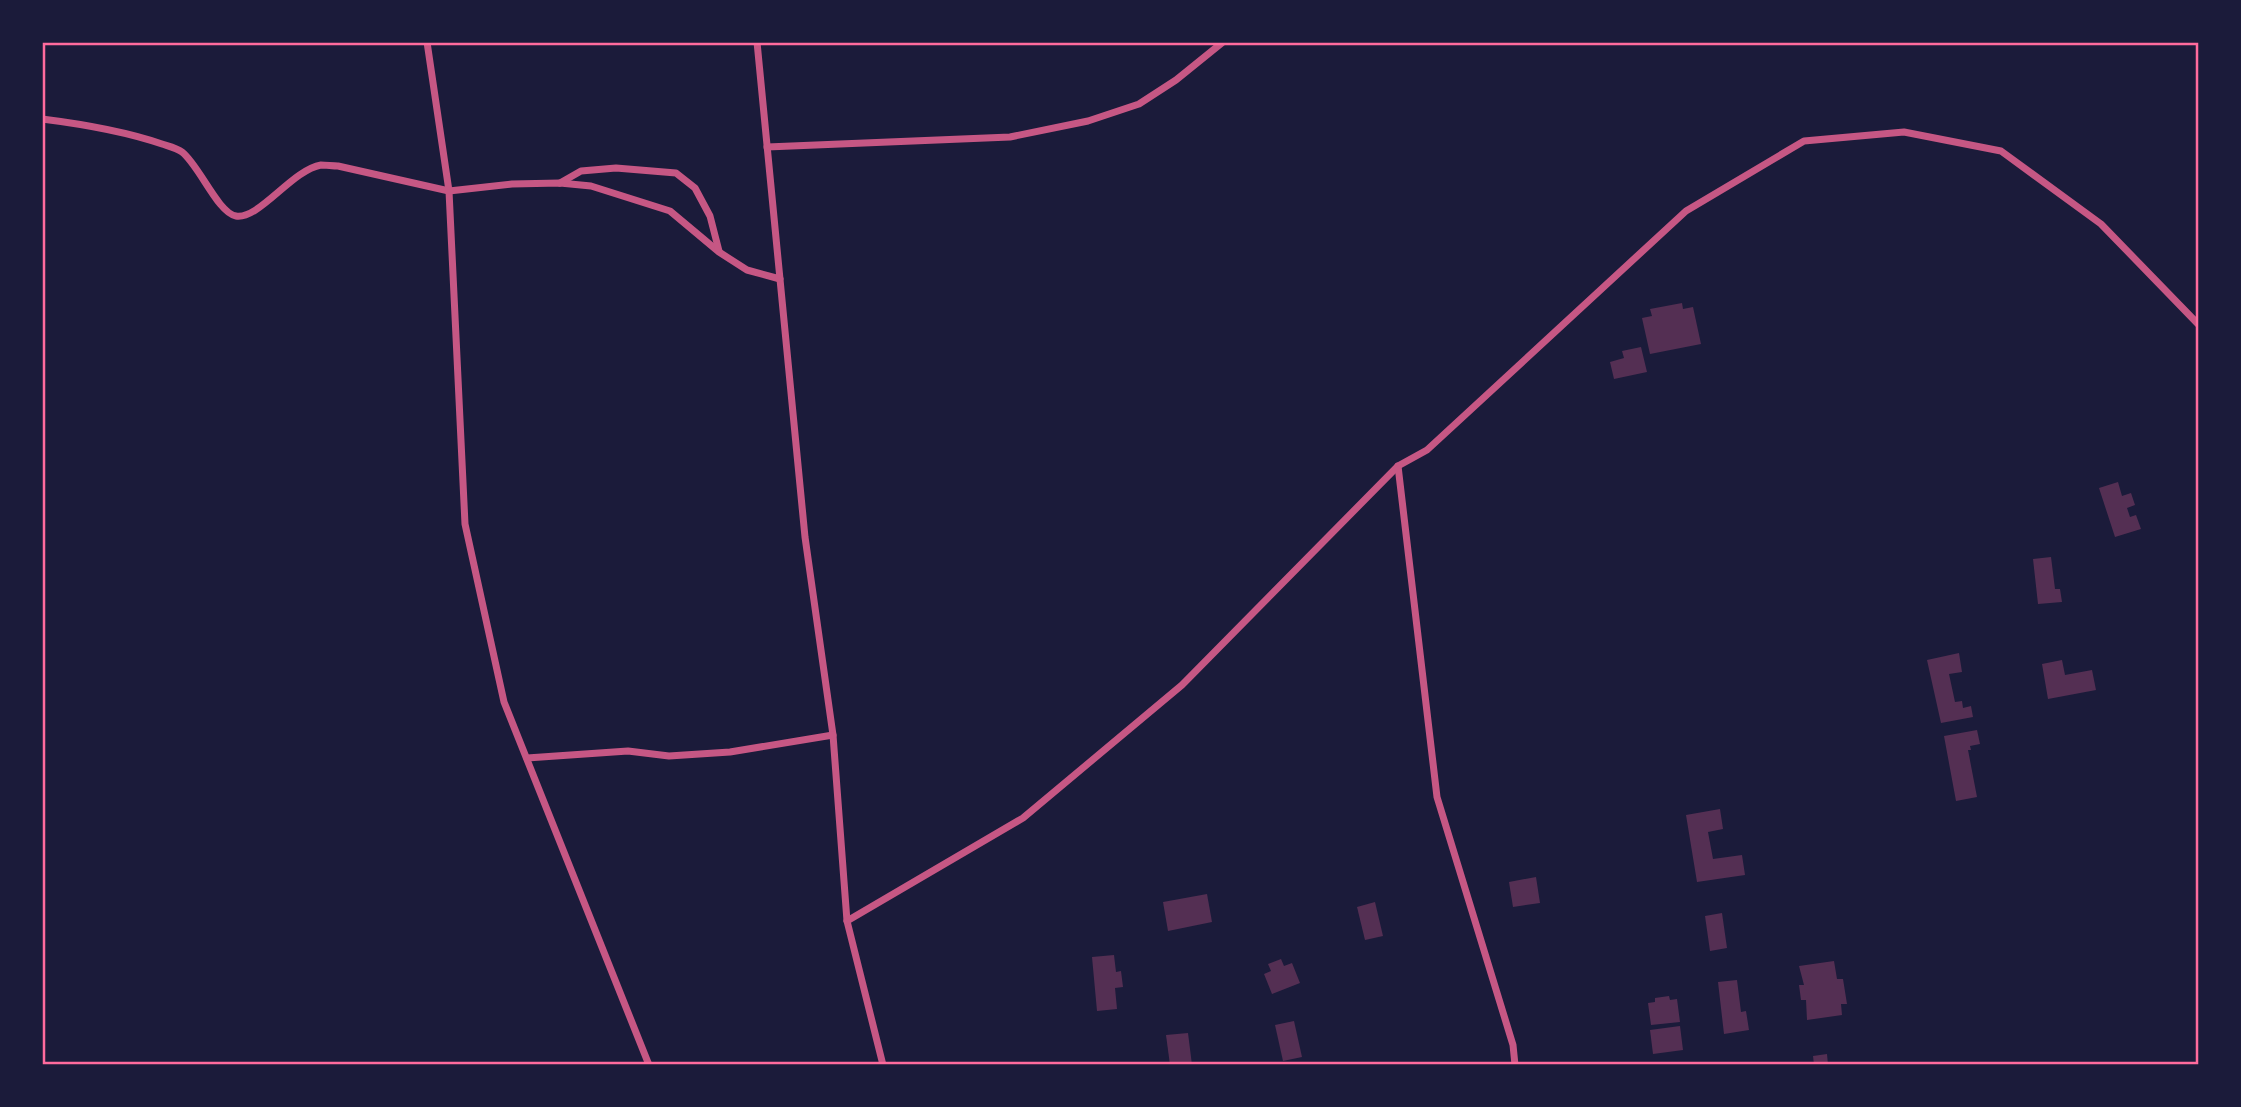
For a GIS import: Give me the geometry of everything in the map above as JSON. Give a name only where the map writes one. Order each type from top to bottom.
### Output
[{"type":"street","points":[[427,42],[449,191],[465,524],[505,702],[649,1065]]},
{"type":"street","points":[[757,42],[805,537],[833,735],[848,921],[883,1065]]},
{"type":"street","points":[[767,147],[1010,137],[1088,121],[1139,104],[1176,80],[1223,42]]},
{"type":"street","points":[[42,119],[130,134],[181,150],[204,178],[225,211],[236,216],[247,215],[261,207],[282,187],[320,165],[338,166],[449,191],[512,184],[560,183],[591,186],[670,211],[719,252],[747,270],[780,279]]},
{"type":"street","points":[[848,921],[1023,818],[1182,685],[1398,466],[1427,450],[1686,211],[1804,141],[1904,132],[2001,151],[2101,224],[2199,325]]},
{"type":"street","points":[[560,183],[581,171],[616,168],[676,173],[695,188],[705,206],[719,252]]},
{"type":"street","points":[[1398,466],[1437,797],[1513,1045],[1515,1065]]},
{"type":"street","points":[[527,758],[628,751],[669,756],[730,752],[833,735]]},
{"type":"building","points":[[1682,303],[1683,309],[1693,307],[1701,344],[1650,354],[1642,318],[1652,316],[1650,309]]},
{"type":"building","points":[[1641,347],[1647,372],[1614,379],[1610,362],[1624,358],[1622,351]]},
{"type":"building","points":[[2118,482],[2122,496],[2131,493],[2135,505],[2127,508],[2130,517],[2136,515],[2141,529],[2115,537],[2099,488]]},
{"type":"building","points":[[2051,557],[2055,589],[2060,589],[2062,602],[2038,604],[2033,559]]},
{"type":"building","points":[[1959,653],[1962,672],[1949,674],[1955,702],[1962,701],[1963,708],[1971,706],[1973,717],[1941,723],[1927,660]]},
{"type":"building","points":[[2062,660],[2065,675],[2092,670],[2096,690],[2048,699],[2042,664]]},
{"type":"building","points":[[1977,730],[1980,744],[1970,746],[1971,750],[1968,750],[1977,797],[1956,801],[1944,736]]},
{"type":"building","points":[[1720,809],[1723,829],[1708,832],[1713,859],[1742,855],[1745,875],[1697,882],[1686,815]]},
{"type":"building","points":[[1536,877],[1540,903],[1513,907],[1509,882]]},
{"type":"building","points":[[1207,894],[1212,922],[1168,931],[1163,902]]},
{"type":"building","points":[[1375,902],[1383,936],[1365,940],[1357,907]]},
{"type":"building","points":[[1722,913],[1727,948],[1710,951],[1705,916]]},
{"type":"building","points":[[1114,955],[1116,972],[1121,971],[1123,987],[1115,988],[1117,1009],[1097,1011],[1092,957]]},
{"type":"building","points":[[1281,959],[1284,966],[1292,963],[1300,983],[1272,994],[1264,974],[1271,971],[1268,964]]},
{"type":"building","points":[[1834,961],[1837,979],[1843,979],[1847,1004],[1841,1004],[1842,1015],[1807,1020],[1806,1000],[1801,1000],[1799,985],[1804,985],[1799,966]]},
{"type":"building","points":[[1737,980],[1741,1012],[1746,1011],[1749,1030],[1724,1034],[1718,982]]},
{"type":"building","points":[[1669,996],[1670,1000],[1677,999],[1680,1022],[1651,1025],[1648,1003],[1655,1002],[1655,998]]},
{"type":"building","points":[[1294,1021],[1302,1057],[1283,1061],[1275,1025]]},
{"type":"building","points":[[1680,1026],[1683,1050],[1653,1054],[1650,1030]]},
{"type":"building","points":[[1188,1033],[1192,1065],[1170,1065],[1166,1035]]},
{"type":"building","points":[[1827,1054],[1828,1065],[1814,1065],[1813,1056]]}]
